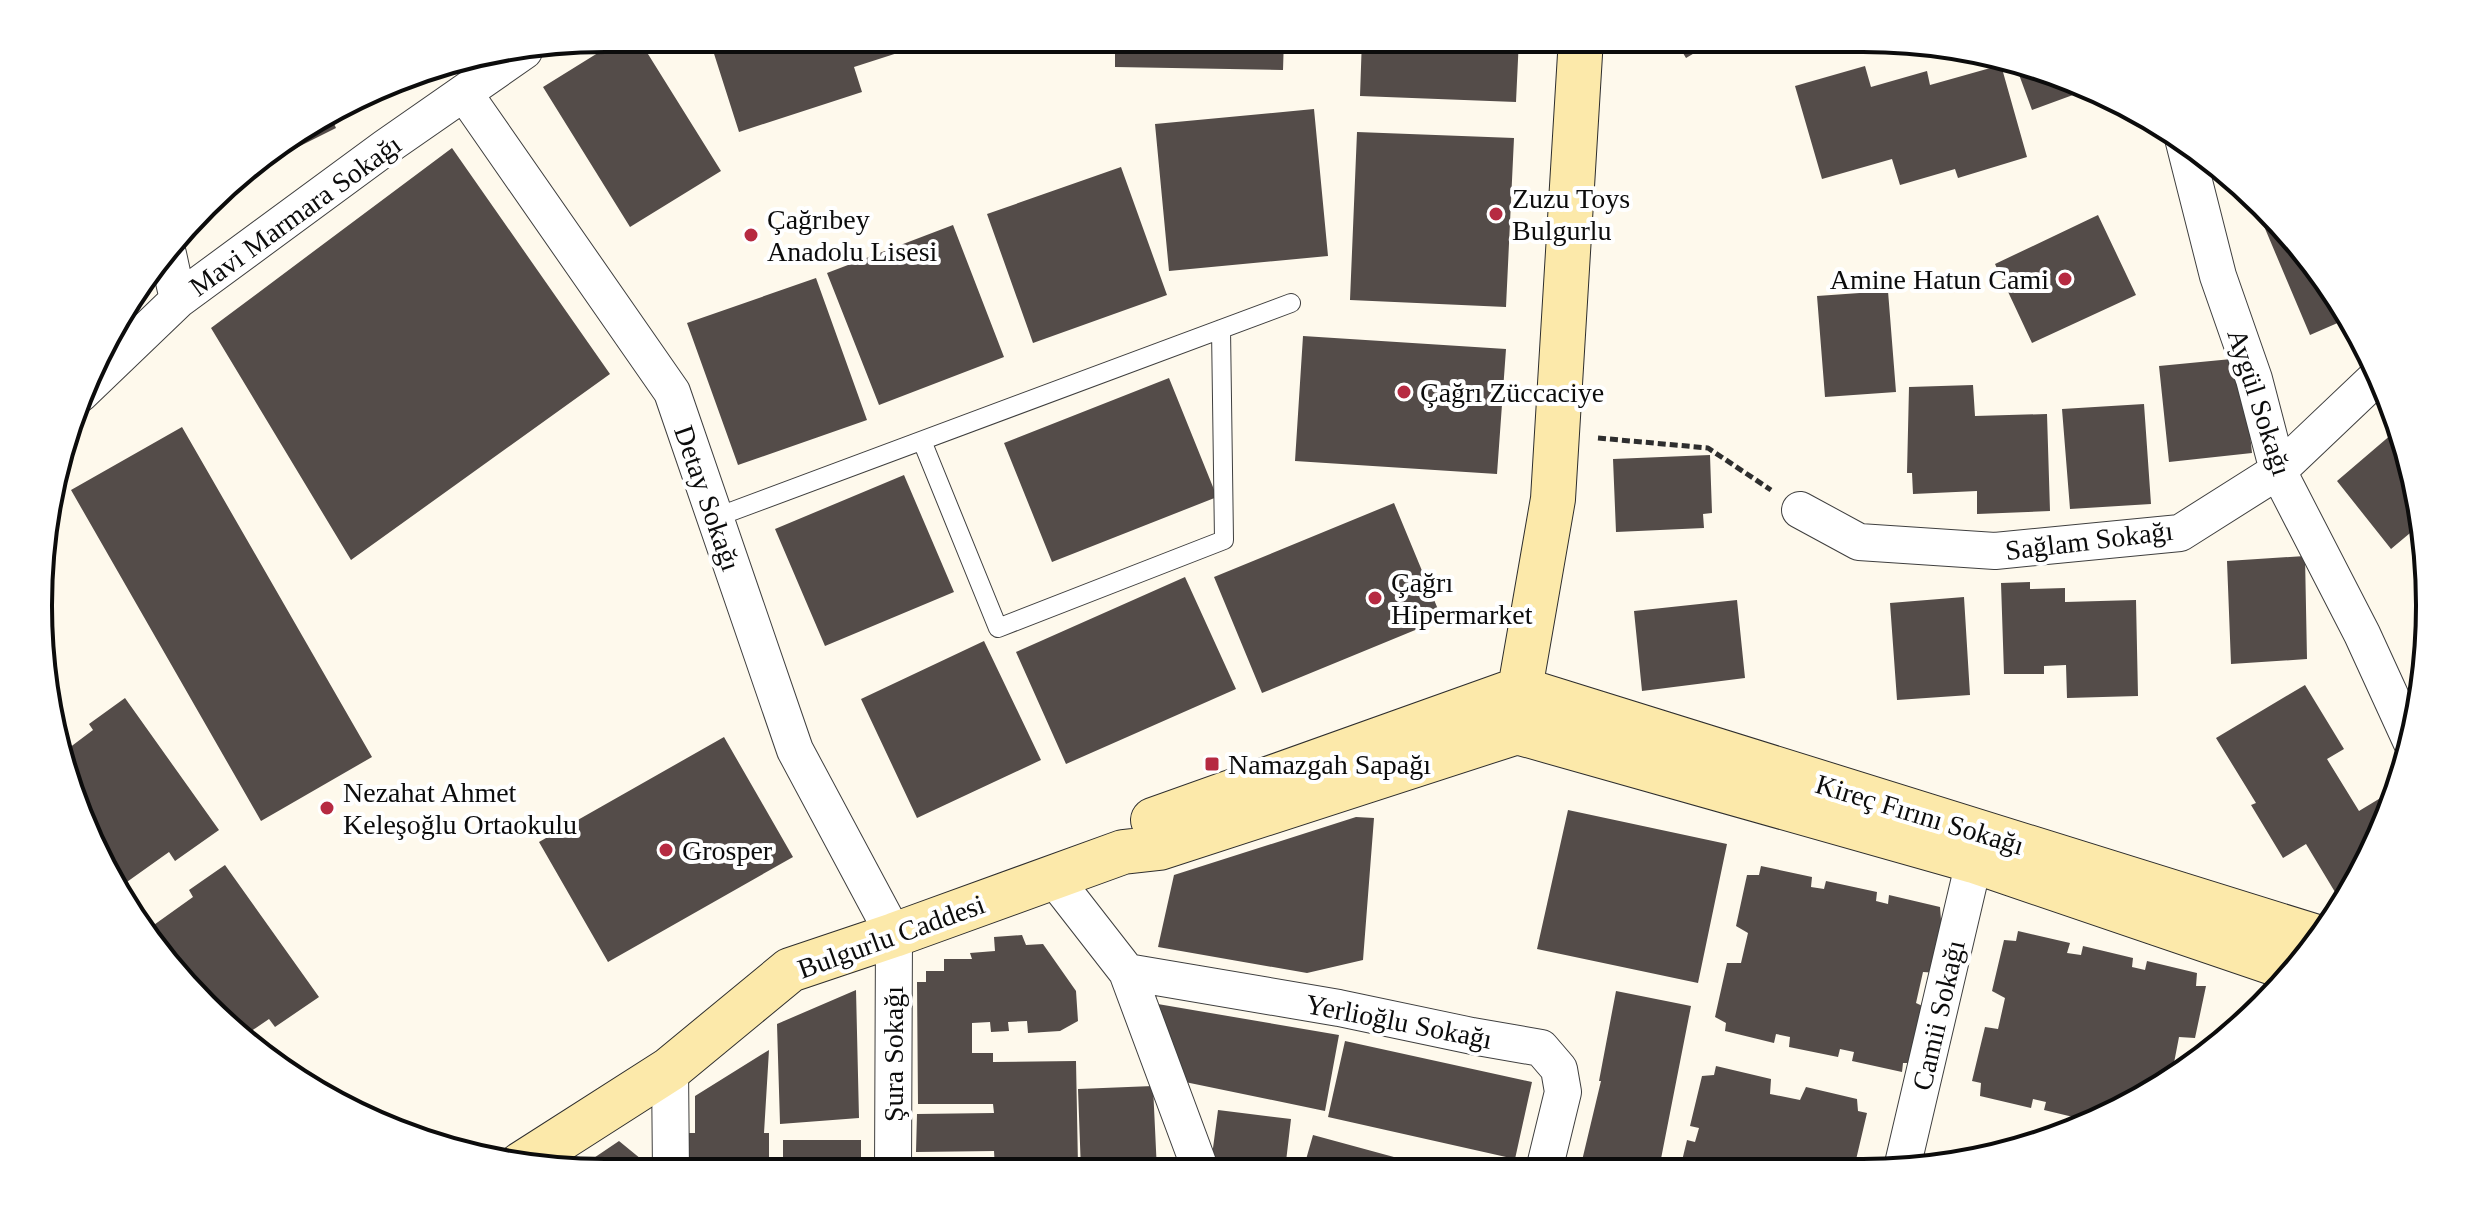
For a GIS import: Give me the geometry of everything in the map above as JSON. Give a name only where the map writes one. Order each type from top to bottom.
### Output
[{"type":"main road","points":[[1517,732],[1520,689],[1553,499],[1580,52]]},
{"type":"main road","name":"Bulgurlu Caddesi","points":[[1123,852],[1148,822],[1520,689]]},
{"type":"main road","name":"Kireç Fırını Sokağı","points":[[1520,689],[2308,934]]},
{"type":"main road","name":"Bulgurlu Caddesi","points":[[537,1154],[670,1069],[790,970],[1123,852],[1159,848],[1517,732]]},
{"type":"main road","name":"Kireç Fırını Sokağı","points":[[1517,732],[1974,861],[2282,966]]},
{"type":"street","name":"Mavi Marmara Sokağı","points":[[115,350],[178,300],[510,61]]},
{"type":"street","name":"Detay Sokağı","points":[[464,93],[672,392],[795,750],[894,935]]},
{"type":"street","name":"Aygül Sokağı","points":[[2188,158],[2218,276],[2254,379],[2278,471],[2362,634],[2403,723]]},
{"type":"street","points":[[170,264],[178,300]]},
{"type":"street","name":"Sağlam Sokağı","points":[[1800,510],[1859,542],[1995,551],[2180,533],[2278,471],[2369,384]]},
{"type":"street","name":"Camii Sokağı","points":[[1904,1157],[1974,861]]},
{"type":"street","points":[[1053,877],[1127,972],[1197,1159]]},
{"type":"street","name":"Şura Sokağı","points":[[893,1159],[894,935]]},
{"type":"street","name":"Yerlioğlu Sokağı","points":[[1127,972],[1339,1008],[1541,1048],[1559,1069],[1563,1092],[1547,1159]]},
{"type":"street","points":[[670,1069],[671,1159]]},
{"type":"lane","points":[[714,518],[1291,303]]},
{"type":"lane","points":[[922,441],[998,628],[1224,540],[1221,329]]},
{"type":"path","points":[[1557,435],[1708,448],[1800,510]]},
{"type":"building","points":[[599,52],[647,52],[721,171],[630,227],[543,87]]},
{"type":"building","points":[[713,52],[901,52],[854,67],[862,92],[739,132]]},
{"type":"building","points":[[1115,52],[1284,52],[1283,70],[1115,67]]},
{"type":"building","points":[[1362,52],[1518,52],[1516,102],[1360,96]]},
{"type":"building","points":[[1682,52],[1696,52],[1686,58]]},
{"type":"building","points":[[1865,66],[1871,87],[1927,71],[1930,85],[1991,68],[2002,70],[2027,157],[1958,178],[1955,169],[1900,185],[1892,159],[1822,179],[1795,86]]},
{"type":"building","points":[[2019,75],[2075,94],[2032,110]]},
{"type":"building","points":[[1314,109],[1328,256],[1169,271],[1155,124]]},
{"type":"building","points":[[334,123],[336,128],[289,151]]},
{"type":"building","points":[[1357,132],[1514,138],[1506,307],[1350,300]]},
{"type":"building","points":[[452,148],[610,374],[351,560],[211,328]]},
{"type":"building","points":[[1121,167],[1167,295],[1033,343],[987,214]]},
{"type":"building","name":"Amine Hatun Cami","points":[[2098,215],[2136,295],[2032,343],[1995,264]]},
{"type":"building","points":[[2263,224],[2302,269],[2338,323],[2310,335]]},
{"type":"building","points":[[953,225],[1004,357],[879,405],[827,273]]},
{"type":"building","points":[[816,278],[867,420],[738,465],[687,323]]},
{"type":"building","points":[[1888,291],[1896,392],[1825,397],[1817,296]]},
{"type":"building","points":[[1303,336],[1506,349],[1497,474],[1295,461]]},
{"type":"building","points":[[2242,358],[2252,453],[2169,462],[2159,366]]},
{"type":"building","points":[[1169,378],[1217,497],[1052,562],[1004,443]]},
{"type":"building","points":[[1973,385],[1975,416],[2047,414],[2050,511],[1977,514],[1977,491],[1913,494],[1912,473],[1907,473],[1909,387]]},
{"type":"building","points":[[2144,404],[2151,504],[2070,509],[2062,409]]},
{"type":"building","points":[[182,427],[372,757],[261,821],[71,490]]},
{"type":"building","points":[[2389,436],[2411,532],[2391,549],[2337,481]]},
{"type":"building","points":[[1710,455],[1712,513],[1703,514],[1704,528],[1616,532],[1613,459]]},
{"type":"building","points":[[904,475],[954,592],[825,646],[775,529]]},
{"type":"building","points":[[1394,503],[1442,619],[1262,693],[1214,577]]},
{"type":"building","points":[[2305,556],[2307,659],[2231,664],[2227,561]]},
{"type":"building","points":[[1185,577],[1236,689],[1066,764],[1016,652]]},
{"type":"building","points":[[2030,582],[2030,589],[2065,588],[2065,602],[2136,600],[2138,696],[2067,698],[2066,665],[2044,666],[2044,674],[2004,674],[2001,583]]},
{"type":"building","points":[[1964,597],[1970,695],[1897,700],[1890,603]]},
{"type":"building","points":[[1737,600],[1745,678],[1642,691],[1634,611]]},
{"type":"building","points":[[984,641],[1041,760],[917,818],[861,699]]},
{"type":"building","points":[[2305,685],[2344,749],[2327,759],[2359,811],[2382,797],[2359,850],[2335,893],[2306,844],[2283,858],[2251,805],[2256,803],[2216,738]]},
{"type":"building","points":[[125,698],[219,830],[175,861],[169,852],[126,882],[94,817],[71,749],[93,730],[89,724]]},
{"type":"building","name":"Grosper","points":[[724,737],[793,857],[608,962],[539,842]]},
{"type":"building","points":[[1568,810],[1727,844],[1698,983],[1537,949]]},
{"type":"building","points":[[1356,817],[1374,818],[1363,960],[1307,973],[1158,947],[1174,875]]},
{"type":"building","points":[[225,865],[319,997],[275,1027],[269,1019],[252,1031],[241,1022],[189,970],[154,925],[193,897],[189,890]]},
{"type":"building","points":[[1761,866],[1812,877],[1811,887],[1824,889],[1826,881],[1877,892],[1876,901],[1888,904],[1889,895],[1940,907],[1941,920],[1950,922],[1939,973],[1923,972],[1916,1003],[1929,1009],[1916,1063],[1903,1063],[1902,1072],[1852,1061],[1854,1052],[1840,1049],[1838,1057],[1789,1047],[1790,1037],[1776,1034],[1774,1043],[1725,1031],[1726,1023],[1715,1017],[1727,963],[1741,963],[1748,933],[1736,926],[1747,875],[1759,875]]},
{"type":"building","points":[[2018,931],[2070,943],[2067,953],[2081,955],[2083,946],[2133,958],[2132,967],[2145,970],[2147,961],[2197,973],[2196,986],[2206,986],[2195,1038],[2179,1037],[2174,1063],[2170,1066],[2074,1117],[2044,1110],[2046,1102],[2033,1099],[2031,1108],[1980,1096],[1981,1083],[1972,1081],[1985,1027],[1998,1029],[2005,998],[1992,991],[2004,940],[2016,941]]},
{"type":"building","points":[[1022,935],[1026,945],[1043,944],[1076,991],[1078,1021],[1060,1031],[1028,1033],[1027,1021],[1008,1022],[1009,1031],[991,1032],[990,1022],[972,1023],[972,1053],[993,1053],[993,1062],[1076,1061],[1078,1159],[994,1159],[994,1151],[916,1152],[917,1114],[994,1113],[993,1104],[918,1104],[917,982],[926,982],[926,971],[944,971],[944,959],[972,959],[970,953],[995,951],[994,937]]},
{"type":"building","points":[[856,990],[859,1118],[780,1124],[777,1024]]},
{"type":"building","points":[[1616,991],[1691,1006],[1661,1159],[1582,1159]]},
{"type":"building","points":[[1146,1002],[1339,1035],[1325,1111],[1185,1082]]},
{"type":"building","points":[[1345,1041],[1532,1082],[1515,1159],[1328,1117]]},
{"type":"building","points":[[769,1050],[764,1133],[769,1133],[769,1159],[687,1159],[686,1133],[695,1133],[695,1096]]},
{"type":"building","points":[[1716,1066],[1771,1079],[1770,1094],[1800,1100],[1806,1087],[1857,1099],[1858,1111],[1867,1113],[1856,1159],[1682,1159],[1687,1140],[1695,1142],[1699,1128],[1690,1126],[1702,1076],[1714,1075]]},
{"type":"building","points":[[1153,1086],[1156,1159],[1081,1159],[1078,1089]]},
{"type":"building","points":[[1218,1110],[1291,1119],[1286,1159],[1212,1159]]},
{"type":"building","points":[[1313,1135],[1401,1159],[1306,1159]]},
{"type":"building","points":[[783,1140],[861,1140],[861,1159],[783,1159]]},
{"type":"building","points":[[619,1141],[641,1159],[606,1159],[593,1159]]},
{"type":"place","name":"Zuzu Toys Bulgurlu","points":[[1496,214]]},
{"type":"place","name":"Çağrıbey Anadolu Lisesi","points":[[751,235]]},
{"type":"place","name":"Amine Hatun Cami","points":[[2065,279]]},
{"type":"place","name":"Çağrı Züccaciye","points":[[1404,392]]},
{"type":"place","name":"Çağrı Hipermarket","points":[[1375,598]]},
{"type":"place","name":"Namazgah Sapağı","points":[[1212,764]]},
{"type":"place","name":"Nezahat Ahmet Keleşoğlu Ortaokulu","points":[[327,808]]},
{"type":"place","name":"Grosper","points":[[666,850]]}]
